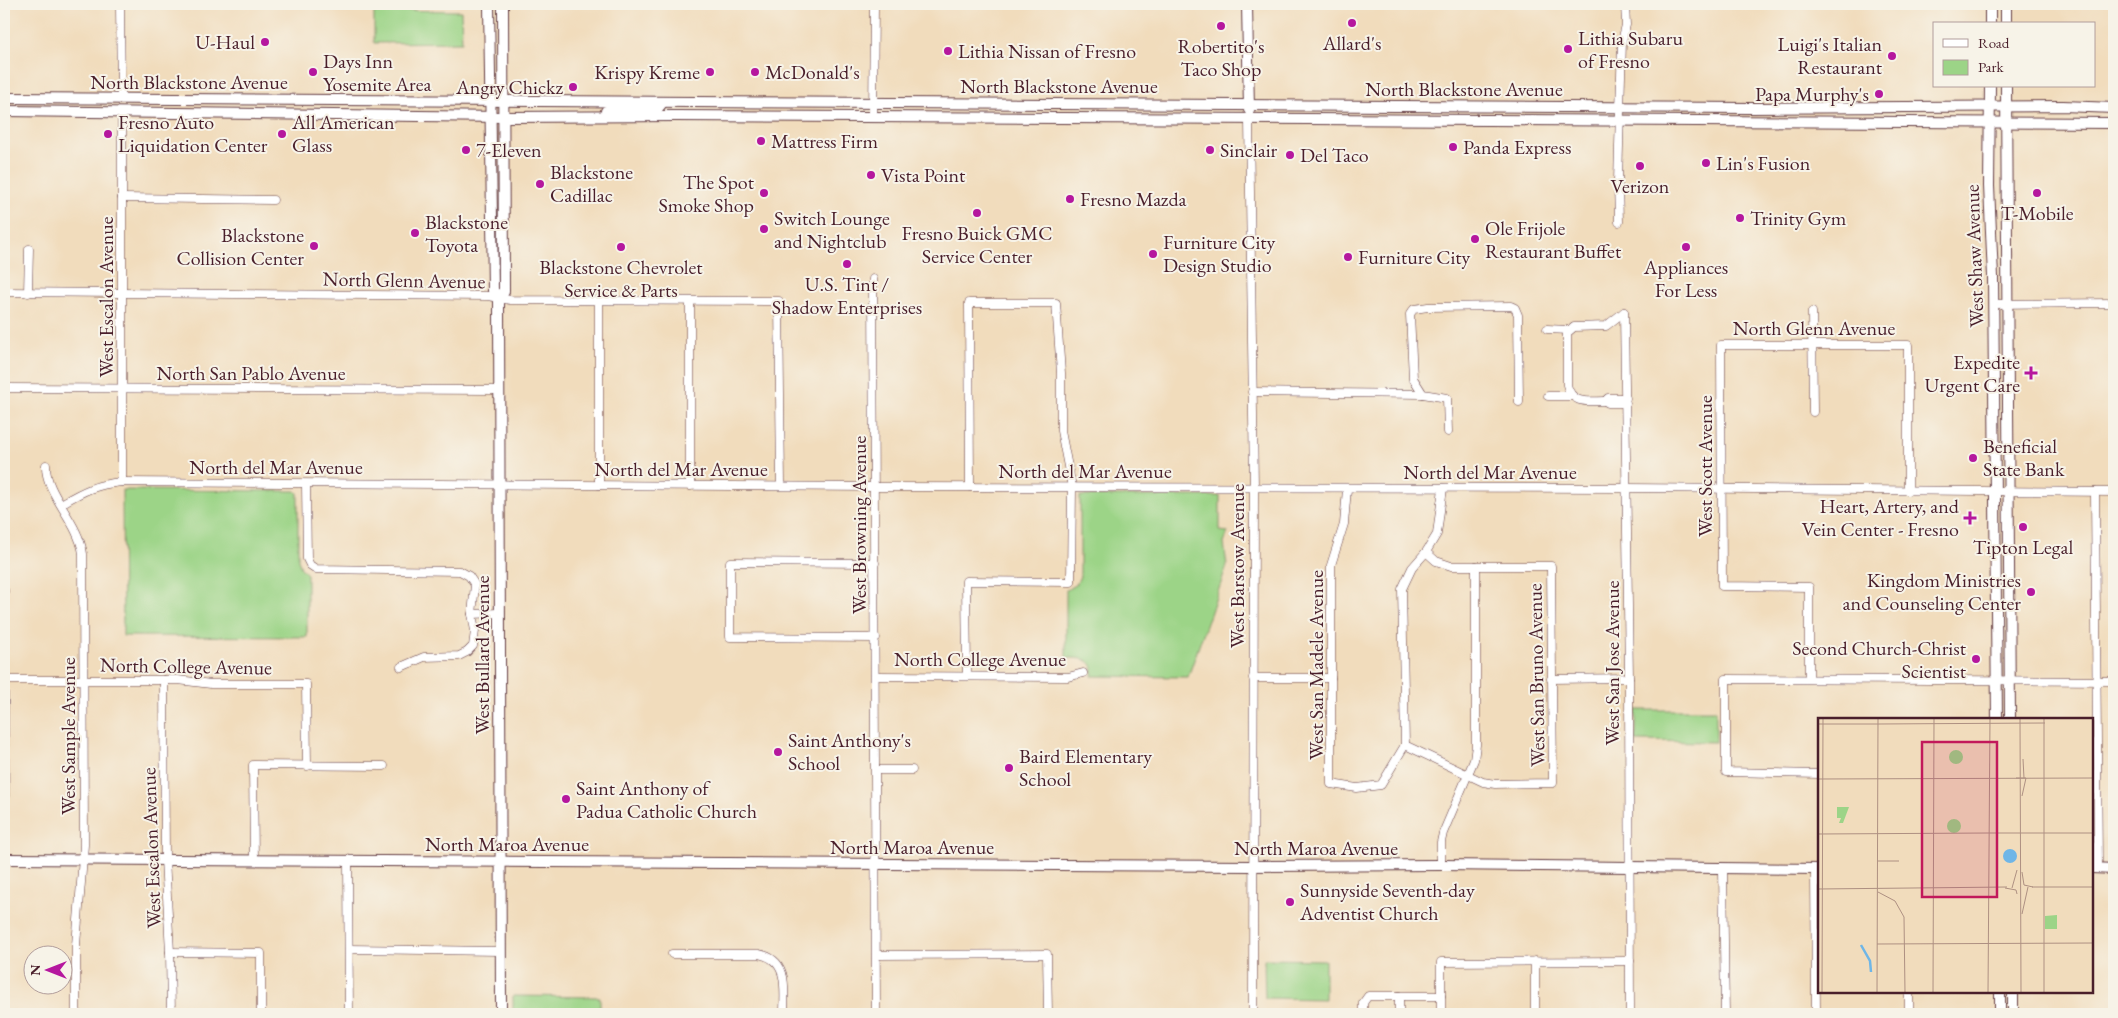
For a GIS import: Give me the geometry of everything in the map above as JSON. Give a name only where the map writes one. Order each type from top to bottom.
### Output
[{"type":"main road","name":"West Bullard Avenue","points":[[489,4],[493,291],[498,297],[501,1014]]},
{"type":"main road","name":"West Bullard Avenue","points":[[498,297],[504,292],[503,4]]},
{"type":"main road","points":[[1247,4],[1249,119]]},
{"type":"main road","points":[[1990,4],[1990,22]]},
{"type":"main road","points":[[2006,4],[2006,22]]},
{"type":"main road","name":"West Shaw Avenue","points":[[1990,88],[1989,202],[1993,304],[1997,718]]},
{"type":"main road","name":"West Shaw Avenue","points":[[2006,88],[2010,718]]},
{"type":"main road","name":"North Blackstone Avenue","points":[[4,98],[2114,108]]},
{"type":"main road","points":[[84,112],[90,106],[115,105],[121,99]]},
{"type":"main road","points":[[122,112],[124,108],[131,105],[163,105],[181,99]]},
{"type":"main road","points":[[573,117],[616,110],[654,109],[663,102]]},
{"type":"main road","points":[[671,116],[672,112],[678,109],[718,108],[726,102]]},
{"type":"main road","points":[[1414,120],[1419,114],[1426,112],[1475,112],[1482,111],[1485,106]]},
{"type":"main road","name":"North Blackstone Avenue","points":[[4,112],[504,117],[671,116],[2112,122]]},
{"type":"main road","points":[[491,202],[497,211],[499,249],[504,264]]},
{"type":"main road","name":"North Maroa Avenue","points":[[5,859],[1252,866],[1441,865],[1817,869]]},
{"type":"main road","points":[[2095,868],[2114,869]]},
{"type":"main road","points":[[2000,993],[2000,1014]]},
{"type":"main road","points":[[2013,993],[2013,1014]]},
{"type":"street","points":[[120,4],[121,99]]},
{"type":"street","points":[[873,117],[874,4]]},
{"type":"street","points":[[1619,222],[1618,181],[1622,41],[1626,25],[1626,4]]},
{"type":"street","name":"West Escalon Avenue","points":[[122,112],[122,482]]},
{"type":"street","name":"West Barstow Avenue","points":[[1249,119],[1254,488],[1253,1014]]},
{"type":"street","points":[[122,198],[273,200]]},
{"type":"street","points":[[28,293],[29,249]]},
{"type":"street","name":"West Browning Avenue","points":[[873,279],[877,864],[876,1014]]},
{"type":"street","name":"North Glenn Avenue","points":[[4,292],[488,296],[510,300],[779,301],[781,486]]},
{"type":"street","points":[[599,300],[599,485]]},
{"type":"street","points":[[690,302],[690,486]]},
{"type":"street","points":[[967,676],[966,581],[1071,582],[1072,488],[1061,430],[1061,373],[1056,303],[968,303],[970,486]]},
{"type":"street","points":[[1993,304],[2114,304]]},
{"type":"street","points":[[1424,394],[1413,378],[1410,314],[1414,309],[1428,307],[1511,306],[1517,310],[1518,315],[1519,402]]},
{"type":"street","name":"West San Jose Avenue","points":[[1569,330],[1574,327],[1606,326],[1624,312],[1629,678],[1628,867],[1630,1014]]},
{"type":"street","points":[[1812,312],[1813,412]]},
{"type":"street","points":[[1547,329],[1569,330],[1566,338],[1567,385],[1571,396]]},
{"type":"street","name":"North Glenn Avenue","points":[[1721,344],[1908,344],[1908,491]]},
{"type":"street","name":"West Scott Avenue","points":[[1721,344],[1720,490],[1722,586],[1809,587],[1809,679]]},
{"type":"street","name":"North San Pablo Avenue","points":[[4,388],[498,390]]},
{"type":"street","points":[[1252,392],[1424,394],[1447,398],[1448,432]]},
{"type":"street","points":[[1548,396],[1571,396],[1586,401],[1604,401],[1608,398],[1626,401]]},
{"type":"street","name":"West Sample Avenue","points":[[46,465],[47,479],[82,544],[84,860],[76,945],[76,1014]]},
{"type":"street","name":"North del Mar Avenue","points":[[61,504],[89,488],[122,482],[1072,488],[1627,488],[2114,492]]},
{"type":"street","points":[[306,484],[307,559],[310,565],[316,569],[460,571],[469,576],[475,585],[472,614],[475,640],[473,646],[459,656],[424,657],[400,667]]},
{"type":"street","points":[[1443,488],[1437,534],[1426,552],[1412,568],[1402,589],[1405,745],[1467,776]]},
{"type":"street","name":"West San Madele Avenue","points":[[1347,489],[1344,524],[1331,565],[1331,784],[1357,788],[1381,785],[1405,745]]},
{"type":"street","points":[[2095,492],[2097,681],[2095,868]]},
{"type":"street","points":[[1426,552],[1436,561],[1451,566],[1476,566],[1476,745],[1474,760],[1443,833],[1441,865]]},
{"type":"street","name":"North College Avenue","points":[[875,562],[730,562],[730,638],[876,638]]},
{"type":"street","name":"West San Bruno Avenue","points":[[1467,776],[1494,784],[1553,783],[1551,566],[1476,566]]},
{"type":"street","points":[[4,590],[5,859]]},
{"type":"street","points":[[472,614],[499,613]]},
{"type":"street","name":"North College Avenue","points":[[876,676],[1068,677],[1083,673]]},
{"type":"street","points":[[1253,678],[1331,678]]},
{"type":"street","points":[[1551,678],[1629,678]]},
{"type":"street","points":[[1818,774],[1726,772],[1726,679],[1997,682],[2114,681]]},
{"type":"street","name":"North College Avenue","points":[[4,680],[164,680],[211,684],[306,684],[307,766]]},
{"type":"street","name":"West Escalon Avenue","points":[[164,680],[165,859],[171,1014]]},
{"type":"street","points":[[254,860],[253,765],[384,766]]},
{"type":"street","points":[[876,770],[912,770]]},
{"type":"street","points":[[348,861],[349,1014]]},
{"type":"street","points":[[1723,868],[1725,1014]]},
{"type":"street","points":[[1816,1014],[1817,869]]},
{"type":"street","points":[[349,949],[500,951]]},
{"type":"street","points":[[170,952],[261,953],[261,1014]]},
{"type":"street","points":[[672,954],[759,954],[775,960],[782,970],[784,1014]]},
{"type":"street","points":[[877,955],[1048,954],[1048,1014]]},
{"type":"street","points":[[1535,961],[1535,1014]]},
{"type":"street","points":[[1441,1014],[1441,962],[1630,962]]},
{"type":"street","points":[[1909,993],[1909,1014]]},
{"type":"street","points":[[1364,1014],[1363,1002],[1368,996],[1441,996]]},
{"type":"street","points":[[1399,996],[1399,1014]]},
{"type":"green space","points":[[374,10],[461,11],[462,42],[374,43]]},
{"type":"green space","points":[[122,490],[296,491],[298,493],[298,560],[301,568],[307,574],[307,637],[123,636]]},
{"type":"green space","points":[[1080,496],[1220,496],[1220,531],[1228,532],[1224,543],[1227,566],[1188,677],[1092,676],[1093,670],[1090,662],[1082,659],[1066,658],[1066,590],[1076,585],[1080,576]]},
{"type":"green space","points":[[1636,710],[1716,710],[1716,742],[1636,741]]},
{"type":"green space","points":[[1264,959],[1325,960],[1325,999],[1265,998]]},
{"type":"green space","points":[[513,996],[600,997],[600,1014],[513,1014]]},
{"type":"place","name":"Allard's","points":[[1352,23]]},
{"type":"place","name":"Robertito's Taco Shop","points":[[1221,26]]},
{"type":"place","name":"U-Haul","points":[[265,42]]},
{"type":"place","name":"Lithia Subaru of Fresno","points":[[1568,49]]},
{"type":"place","name":"Lithia Nissan of Fresno","points":[[948,51]]},
{"type":"place","name":"Luigi's Italian Restaurant","points":[[1892,56]]},
{"type":"place","name":"Days Inn Yosemite Area","points":[[313,72]]},
{"type":"place","name":"Krispy Kreme","points":[[710,72]]},
{"type":"place","name":"McDonald's","points":[[755,72]]},
{"type":"place","name":"Angry Chickz","points":[[573,87]]},
{"type":"place","name":"Papa Murphy's","points":[[1879,94]]},
{"type":"place","name":"Fresno Auto Liquidation Center","points":[[108,134]]},
{"type":"place","name":"All American Glass","points":[[282,134]]},
{"type":"place","name":"Mattress Firm","points":[[761,141]]},
{"type":"place","name":"Panda Express","points":[[1453,147]]},
{"type":"place","name":"7-Eleven","points":[[466,150]]},
{"type":"place","name":"Sinclair","points":[[1210,150]]},
{"type":"place","name":"Del Taco","points":[[1290,155]]},
{"type":"place","name":"Lin's Fusion","points":[[1706,163]]},
{"type":"place","name":"Verizon","points":[[1640,166]]},
{"type":"place","name":"Vista Point","points":[[871,175]]},
{"type":"place","name":"Blackstone Cadillac","points":[[540,184]]},
{"type":"place","name":"The Spot Smoke Shop","points":[[764,193]]},
{"type":"place","name":"T-Mobile","points":[[2037,193]]},
{"type":"place","name":"Fresno Mazda","points":[[1070,199]]},
{"type":"place","name":"Fresno Buick GMC Service Center","points":[[977,213]]},
{"type":"place","name":"Trinity Gym","points":[[1740,218]]},
{"type":"place","name":"Switch Lounge and Nightclub","points":[[764,229]]},
{"type":"place","name":"Blackstone Toyota","points":[[415,233]]},
{"type":"place","name":"Ole Frijole Restaurant Buffet","points":[[1475,239]]},
{"type":"place","name":"Blackstone Collision Center","points":[[314,246]]},
{"type":"place","name":"Blackstone Chevrolet Service & Parts","points":[[621,247]]},
{"type":"place","name":"Appliances For Less","points":[[1686,247]]},
{"type":"place","name":"Furniture City Design Studio","points":[[1153,254]]},
{"type":"place","name":"Furniture City","points":[[1348,257]]},
{"type":"place","name":"U.S. Tint / Shadow Enterprises","points":[[847,264]]},
{"type":"place","name":"Expedite Urgent Care","points":[[2031,373]]},
{"type":"place","name":"Beneficial State Bank","points":[[1973,458]]},
{"type":"place","name":"Heart, Artery, and Vein Center - Fresno","points":[[1970,518]]},
{"type":"place","name":"Tipton Legal","points":[[2023,527]]},
{"type":"place","name":"Kingdom Ministries and Counseling Center","points":[[2031,592]]},
{"type":"place","name":"Second Church-Christ Scientist","points":[[1976,659]]},
{"type":"place","name":"Saint Anthony's School","points":[[778,752]]},
{"type":"place","name":"Baird Elementary School","points":[[1009,768]]},
{"type":"place","name":"Saint Anthony of Padua Catholic Church","points":[[566,799]]},
{"type":"place","name":"Sunnyside Seventh-day Adventist Church","points":[[1290,902]]}]
